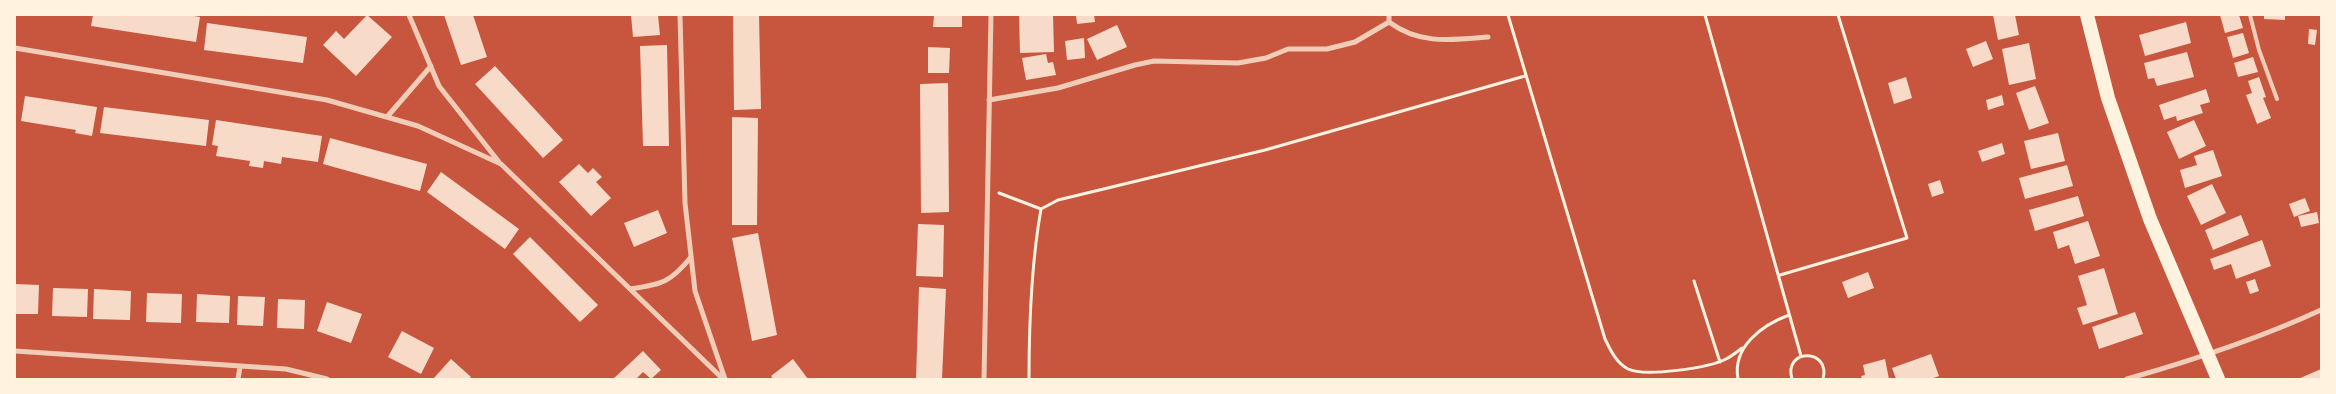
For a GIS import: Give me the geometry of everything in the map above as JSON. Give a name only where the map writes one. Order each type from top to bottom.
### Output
[{"type":"highway","points":[[2087,15],[2108,98],[2150,219],[2218,379]]},
{"type":"street","points":[[408,15],[440,86],[501,164],[724,379]]},
{"type":"street","points":[[680,15],[685,202],[695,291],[724,379]]},
{"type":"street","points":[[984,379],[991,15]]},
{"type":"street","points":[[1389,15],[1389,22]]},
{"type":"street","points":[[990,100],[1058,88],[1134,65],[1154,61],[1238,63],[1266,58],[1288,48],[1327,48],[1355,42],[1389,22]]},
{"type":"street","points":[[1389,22],[1401,31],[1418,38],[1444,40],[1488,38]]},
{"type":"street","points":[[15,48],[327,100],[418,126],[501,164]]},
{"type":"street","points":[[387,117],[431,66]]},
{"type":"street","points":[[630,289],[660,284],[668,280],[676,275],[691,257]]},
{"type":"street","points":[[2127,379],[2207,356],[2273,332],[2321,310]]},
{"type":"street","points":[[15,351],[71,353],[286,369],[327,379]]},
{"type":"street","points":[[238,379],[240,367]]},
{"type":"lane","points":[[2250,15],[2259,50],[2277,99]]},
{"type":"path","points":[[1508,15],[1605,338],[1614,356],[1629,370],[1681,370],[1704,367],[1720,362],[1742,348],[1763,330],[1789,316]]},
{"type":"path","points":[[1705,15],[1780,275],[1789,316],[1801,356]]},
{"type":"path","points":[[1780,275],[1906,238],[1838,15]]},
{"type":"path","points":[[988,189],[1041,209],[1058,200],[1265,150],[1525,76]]},
{"type":"path","points":[[1029,379],[1029,329],[1036,234],[1041,209]]},
{"type":"path","points":[[1694,281],[1720,362]]},
{"type":"path","points":[[1738,379],[1737,367],[1742,348]]},
{"type":"path","points":[[1792,379],[1791,368],[1801,356],[1812,356],[1821,362],[1824,368],[1823,379]]},
{"type":"building","points":[[93,15],[188,15],[200,17],[196,42],[91,26]]},
{"type":"building","points":[[367,15],[392,37],[356,76],[323,45],[336,31],[344,39]]},
{"type":"building","points":[[444,15],[473,15],[487,57],[461,65]]},
{"type":"building","points":[[631,15],[658,15],[660,35],[633,37]]},
{"type":"building","points":[[733,15],[759,15],[761,109],[734,110]]},
{"type":"building","points":[[934,15],[962,15],[962,27],[933,27]]},
{"type":"building","points":[[1019,15],[1053,15],[1054,52],[1020,53]]},
{"type":"building","points":[[1076,15],[1094,15],[1095,22],[1077,24]]},
{"type":"building","points":[[1993,15],[2015,15],[2019,35],[1998,40]]},
{"type":"building","points":[[2220,15],[2239,15],[2243,28],[2225,33]]},
{"type":"building","points":[[2264,15],[2285,15],[2285,20],[2264,19]]},
{"type":"building","points":[[2186,22],[2191,43],[2145,56],[2139,35]]},
{"type":"building","points":[[207,23],[307,37],[303,63],[204,50]]},
{"type":"building","points":[[1117,25],[1127,47],[1097,60],[1087,39]]},
{"type":"building","points":[[2309,29],[2317,30],[2315,45],[2308,44]]},
{"type":"building","points":[[2243,33],[2249,53],[2233,58],[2227,37]]},
{"type":"building","points":[[1084,38],[1085,58],[1067,60],[1065,41]]},
{"type":"building","points":[[1986,41],[1993,59],[1973,67],[1966,49]]},
{"type":"building","points":[[2029,43],[2036,79],[2009,85],[2002,49]]},
{"type":"building","points":[[667,45],[669,146],[643,146],[640,46]]},
{"type":"building","points":[[928,47],[950,48],[949,73],[928,73]]},
{"type":"building","points":[[2187,52],[2194,77],[2157,86],[2154,78],[2148,79],[2144,63]]},
{"type":"building","points":[[1046,54],[1048,63],[1053,62],[1056,75],[1026,80],[1022,58]]},
{"type":"building","points":[[2253,57],[2258,72],[2238,77],[2234,63]]},
{"type":"building","points":[[495,66],[563,140],[543,158],[475,84]]},
{"type":"building","points":[[1906,77],[1912,98],[1894,104],[1888,83]]},
{"type":"building","points":[[2259,77],[2266,97],[2263,98],[2271,118],[2257,124],[2246,95],[2252,93],[2248,81]]},
{"type":"building","points":[[948,83],[949,212],[921,213],[920,84]]},
{"type":"building","points":[[2035,86],[2049,123],[2029,130],[2016,93]]},
{"type":"building","points":[[2206,89],[2210,102],[2200,105],[2203,113],[2177,121],[2176,116],[2164,120],[2159,105]]},
{"type":"building","points":[[2002,95],[2004,105],[1988,110],[1986,100]]},
{"type":"building","points":[[25,96],[97,107],[92,136],[75,133],[76,130],[21,121]]},
{"type":"building","points":[[104,107],[209,120],[206,146],[100,133]]},
{"type":"building","points":[[732,117],[758,118],[757,225],[732,225]]},
{"type":"building","points":[[216,120],[322,136],[318,162],[282,157],[281,164],[264,161],[263,168],[249,166],[250,161],[216,156],[218,146],[212,145]]},
{"type":"building","points":[[2194,120],[2206,146],[2179,159],[2167,132]]},
{"type":"building","points":[[2058,133],[2065,161],[2031,169],[2024,141]]},
{"type":"building","points":[[330,138],[427,164],[420,191],[323,164]]},
{"type":"building","points":[[2002,143],[2005,154],[1982,162],[1978,151]]},
{"type":"building","points":[[2213,150],[2222,176],[2185,188],[2180,170],[2197,165],[2194,156]]},
{"type":"building","points":[[579,164],[588,173],[593,168],[602,177],[596,182],[611,198],[591,216],[559,182]]},
{"type":"building","points":[[2067,165],[2073,186],[2025,199],[2019,178]]},
{"type":"building","points":[[441,172],[519,229],[505,249],[427,192]]},
{"type":"building","points":[[1940,180],[1944,193],[1932,197],[1928,184]]},
{"type":"building","points":[[2212,184],[2226,213],[2201,225],[2187,196]]},
{"type":"building","points":[[2078,196],[2084,216],[2035,231],[2029,210]]},
{"type":"building","points":[[2305,198],[2310,211],[2294,217],[2289,204]]},
{"type":"building","points":[[658,210],[667,233],[634,247],[624,223]]},
{"type":"building","points":[[2317,212],[2319,223],[2301,227],[2298,216]]},
{"type":"building","points":[[2241,215],[2249,235],[2213,250],[2205,230]]},
{"type":"building","points":[[2088,221],[2100,256],[2075,264],[2069,245],[2058,249],[2053,232]]},
{"type":"building","points":[[918,224],[944,225],[943,277],[916,276]]},
{"type":"building","points":[[758,233],[777,335],[752,341],[732,238]]},
{"type":"building","points":[[530,237],[598,305],[580,322],[513,254]]},
{"type":"building","points":[[2262,240],[2271,266],[2236,279],[2231,264],[2214,270],[2210,259]]},
{"type":"building","points":[[2104,268],[2118,314],[2083,325],[2077,308],[2087,305],[2078,276]]},
{"type":"building","points":[[1868,272],[1874,288],[1848,298],[1842,282]]},
{"type":"building","points":[[2255,279],[2259,291],[2250,294],[2246,282]]},
{"type":"building","points":[[15,284],[39,285],[38,314],[15,314]]},
{"type":"building","points":[[919,287],[946,289],[942,379],[916,379]]},
{"type":"building","points":[[53,288],[88,289],[87,317],[52,316]]},
{"type":"building","points":[[94,289],[131,291],[130,320],[93,319]]},
{"type":"building","points":[[147,293],[182,294],[181,323],[146,322]]},
{"type":"building","points":[[197,294],[230,296],[229,323],[196,322]]},
{"type":"building","points":[[238,296],[265,297],[263,326],[237,325]]},
{"type":"building","points":[[278,299],[305,300],[304,329],[277,328]]},
{"type":"building","points":[[327,302],[362,314],[351,343],[317,331]]},
{"type":"building","points":[[2135,312],[2143,334],[2099,349],[2092,327]]},
{"type":"building","points":[[402,331],[434,348],[421,374],[388,357]]},
{"type":"building","points":[[643,351],[661,370],[651,379],[643,372],[636,379],[613,379]]},
{"type":"building","points":[[1931,354],[1939,376],[1931,379],[1896,379],[1892,368]]},
{"type":"building","points":[[451,359],[471,377],[469,379],[433,379]]},
{"type":"building","points":[[793,359],[808,379],[773,379],[771,376]]},
{"type":"building","points":[[1885,359],[1889,379],[1862,379],[1861,376],[1865,375],[1863,365]]},
{"type":"building","points":[[2321,369],[2321,379],[2298,379]]}]
